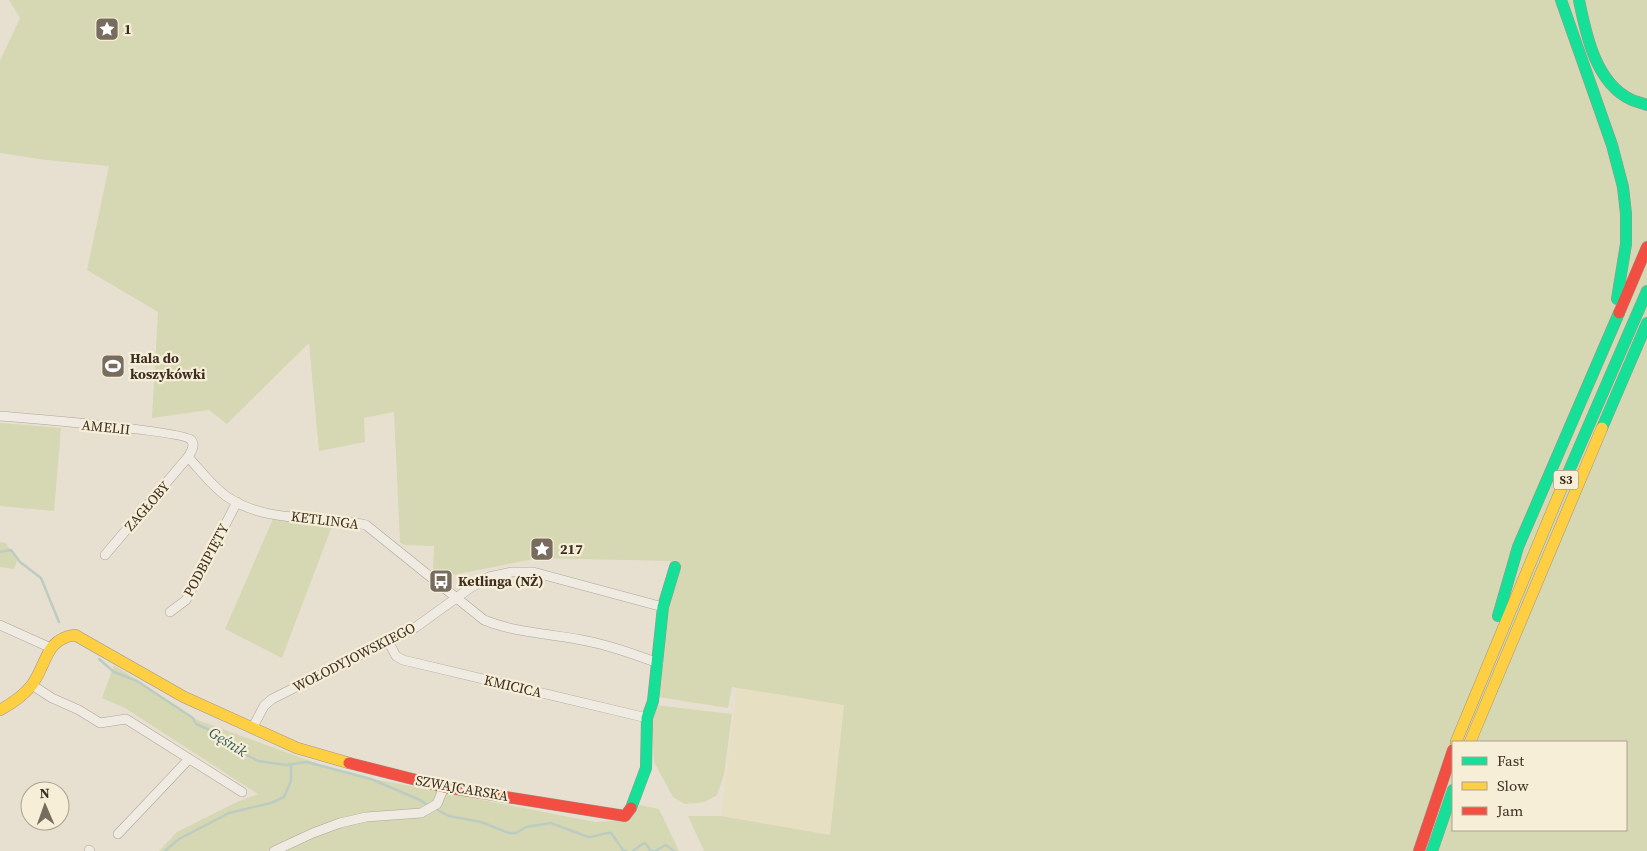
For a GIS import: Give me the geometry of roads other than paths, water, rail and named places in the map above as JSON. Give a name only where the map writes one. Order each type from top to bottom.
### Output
[{"type":"main road","points":[[1561,0],[1612,145],[1623,187],[1626,214],[1626,244],[1622,274],[1617,299],[1600,354]]},
{"type":"main road","points":[[1579,0],[1582,18],[1597,64],[1610,83],[1624,96],[1647,105]]},
{"type":"main road","points":[[1485,669],[1498,615],[1518,547],[1647,247]]},
{"type":"main road","name":"S3","points":[[1456,741],[1485,669],[1647,291]]},
{"type":"main road","name":"S3","points":[[1470,741],[1527,602],[1647,323]]},
{"type":"main road","name":"SZWAJCARSKA","points":[[51,648],[64,637],[71,635],[82,638],[174,692],[298,748],[321,756],[444,787],[625,816],[630,811],[646,768],[647,718],[653,700],[663,607],[674,568]]},
{"type":"main road","points":[[2,709],[32,685],[51,648]]},
{"type":"main road","points":[[1419,851],[1452,753]]},
{"type":"main road","points":[[1432,851],[1452,793]]},
{"type":"street","name":"AMELII","points":[[0,416],[124,428],[180,436],[189,438],[192,441],[193,447],[188,457]]},
{"type":"street","name":"KETLINGA","points":[[188,457],[220,492],[256,510],[305,519],[352,522],[366,525],[484,620],[498,626],[619,648],[658,663]]},
{"type":"street","name":"ZAGŁOBY","points":[[105,555],[188,457]]},
{"type":"street","name":"PODBIPIĘTY","points":[[170,612],[186,600],[237,502]]},
{"type":"street","name":"WOŁODYJOWSKIEGO","points":[[253,727],[264,706],[272,699],[416,627],[455,598],[489,577],[512,572],[533,572],[663,607]]},
{"type":"street","points":[[0,625],[51,648]]},
{"type":"street","name":"KMICICA","points":[[388,641],[396,656],[403,660],[647,718]]},
{"type":"street","points":[[32,685],[52,698],[79,710],[100,723],[126,719],[242,792]]},
{"type":"street","points":[[118,834],[189,759]]},
{"type":"street","points":[[274,851],[305,836],[340,823],[366,817],[421,813],[437,804],[444,787]]},
{"type":"waterway","name":"Gęśnik","points":[[0,552],[11,550],[20,562],[41,578],[59,622]]},
{"type":"waterway","name":"Gęśnik","points":[[99,659],[114,672],[137,681],[193,718],[196,724],[218,734],[223,742],[258,761],[286,765],[307,762],[371,779],[420,800],[429,806]]},
{"type":"waterway","points":[[165,851],[179,839],[229,813],[271,803],[284,797],[291,781],[291,765]]},
{"type":"waterway","name":"Gęśnik","points":[[434,808],[449,816],[481,822],[509,833],[516,833],[526,827],[551,823],[588,837],[611,833],[623,850],[626,851]]},
{"type":"waterway","name":"Gęśnik","points":[[633,851],[644,843],[653,851]]},
{"type":"waterway","name":"Gęśnik","points":[[655,851],[666,845],[674,851]]},
{"type":"place","name":"1","points":[[107,29]]},
{"type":"place","name":"Hala do koszykówki","points":[[113,366]]},
{"type":"place","name":"217","points":[[542,549]]},
{"type":"place","name":"Ketlinga (NŻ)","points":[[441,581]]}]
